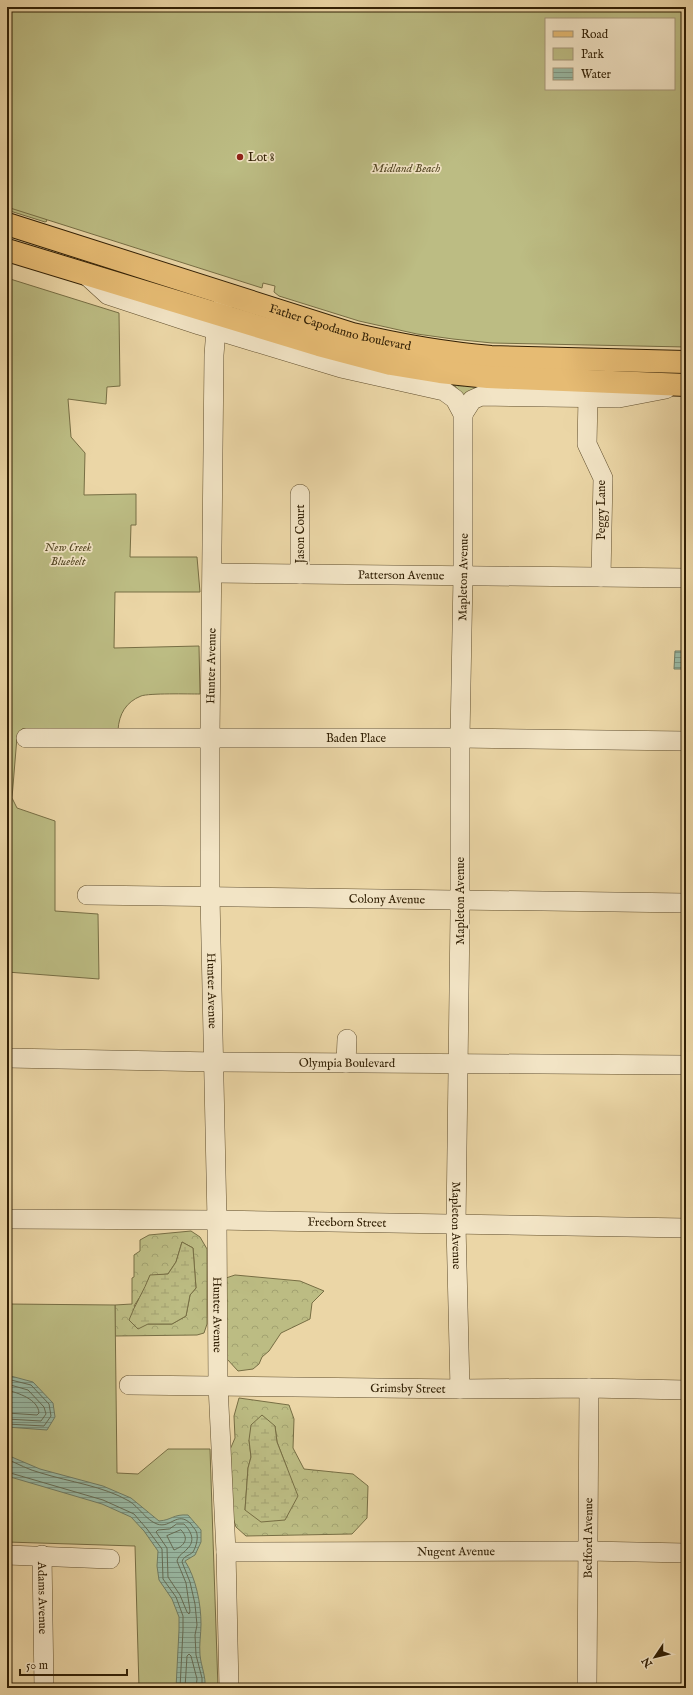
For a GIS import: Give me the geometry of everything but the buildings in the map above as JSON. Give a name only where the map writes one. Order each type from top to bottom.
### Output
[{"type":"main road","name":"Father Capodanno Boulevard","points":[[7,224],[352,334],[420,349],[491,357],[686,362]]},
{"type":"main road","name":"Father Capodanno Boulevard","points":[[7,250],[84,274],[218,322],[391,364],[440,372],[496,377],[686,385]]},
{"type":"street","name":"Hunter Avenue","points":[[226,294],[218,322],[214,355],[210,896],[215,1062],[218,1385],[226,1552],[229,1688]]},
{"type":"street","name":"Father Capodanno Boulevard","points":[[218,322],[341,368],[383,379],[439,389],[452,395],[458,402],[463,414]]},
{"type":"street","name":"Father Capodanno Boulevard","points":[[463,414],[472,400],[481,396],[620,398],[686,385]]},
{"type":"street","name":"Peggy Lane","points":[[588,398],[587,444],[603,478],[601,577]]},
{"type":"street","name":"Mapleton Avenue","points":[[460,1388],[456,1225],[460,899],[460,738],[463,576],[463,414]]},
{"type":"street","name":"Jason Court","points":[[300,494],[300,574]]},
{"type":"street","name":"Patterson Avenue","points":[[213,573],[686,578]]},
{"type":"street","name":"Baden Place","points":[[26,738],[460,738],[686,741]]},
{"type":"street","name":"Colony Avenue","points":[[87,895],[686,903]]},
{"type":"street","points":[[346,1062],[347,1039]]},
{"type":"street","name":"Olympia Boulevard","points":[[7,1058],[215,1062],[686,1065]]},
{"type":"street","name":"Freeborn Street","points":[[7,1218],[686,1228]]},
{"type":"street","name":"Grimsby Street","points":[[129,1385],[686,1390]]},
{"type":"street","name":"Bedford Avenue","points":[[587,1688],[589,1388]]},
{"type":"street","name":"Nugent Avenue","points":[[226,1552],[588,1551],[686,1553]]},
{"type":"street","points":[[7,1555],[110,1559]]},
{"type":"street","name":"Adams Avenue","points":[[42,1556],[44,1688]]},
{"type":"green space","name":"Midland Beach","points":[[7,7],[686,7],[686,347],[492,343],[417,334],[359,321],[279,296],[274,292],[275,286],[263,283],[262,288],[7,207]]},
{"type":"green space","points":[[7,203],[46,219],[47,221],[45,222],[7,210]]},
{"type":"green space","name":"New Creek Bluebelt","points":[[7,278],[119,313],[120,386],[107,387],[106,404],[68,399],[71,437],[85,453],[84,495],[136,494],[136,525],[131,525],[130,557],[197,557],[200,592],[115,592],[114,648],[199,646],[200,694],[160,694],[141,696],[127,705],[124,709],[118,730],[22,729],[17,737],[12,798],[17,808],[55,821],[55,911],[98,914],[99,979],[7,972]]},
{"type":"green space","points":[[441,380],[491,385],[465,399],[455,386]]},
{"type":"green space","points":[[191,1231],[200,1237],[207,1249],[207,1324],[204,1333],[197,1335],[115,1336],[115,1305],[132,1304],[134,1255],[140,1251],[140,1240],[149,1235]],"holes":[[[182,1242],[193,1248],[196,1288],[190,1295],[186,1316],[172,1324],[148,1324],[134,1306],[145,1289],[150,1276],[168,1274],[176,1262]]]},
{"type":"green space","points":[[182,1242],[193,1248],[196,1288],[190,1295],[186,1316],[172,1324],[148,1324],[138,1329],[129,1320],[150,1275],[168,1274],[176,1262]]},
{"type":"green space","points":[[235,1275],[300,1281],[324,1291],[312,1303],[310,1319],[281,1333],[269,1351],[262,1357],[259,1364],[253,1369],[238,1371],[227,1359],[226,1278]]},
{"type":"green space","points":[[7,1304],[115,1305],[117,1473],[138,1474],[168,1449],[210,1449],[218,1688],[139,1688],[135,1546],[7,1542]]},
{"type":"green space","points":[[239,1398],[289,1405],[294,1419],[293,1448],[304,1469],[353,1474],[368,1486],[367,1518],[352,1534],[246,1536],[236,1527],[232,1515],[229,1452],[235,1438],[234,1416]],"holes":[[[275,1426],[277,1442],[287,1468],[245,1510],[248,1468],[251,1457],[249,1440]]]},
{"type":"green space","points":[[262,1415],[275,1426],[277,1442],[298,1496],[285,1520],[261,1522],[245,1510],[248,1468],[251,1457],[249,1440],[251,1425]]},
{"type":"water","points":[[675,651],[686,651],[685,669],[674,669]]},
{"type":"water","points":[[7,1375],[33,1382],[53,1403],[55,1417],[47,1430],[7,1427]]},
{"type":"water","points":[[7,1455],[40,1469],[103,1486],[131,1498],[159,1521],[167,1520],[179,1515],[188,1515],[201,1530],[201,1542],[195,1555],[185,1561],[195,1583],[199,1600],[201,1624],[200,1655],[205,1679],[205,1688],[176,1688],[179,1617],[172,1599],[159,1580],[157,1566],[158,1551],[144,1531],[131,1517],[102,1504],[7,1476]]},
{"type":"place","name":"Lot 8","points":[[240,157]]}]
